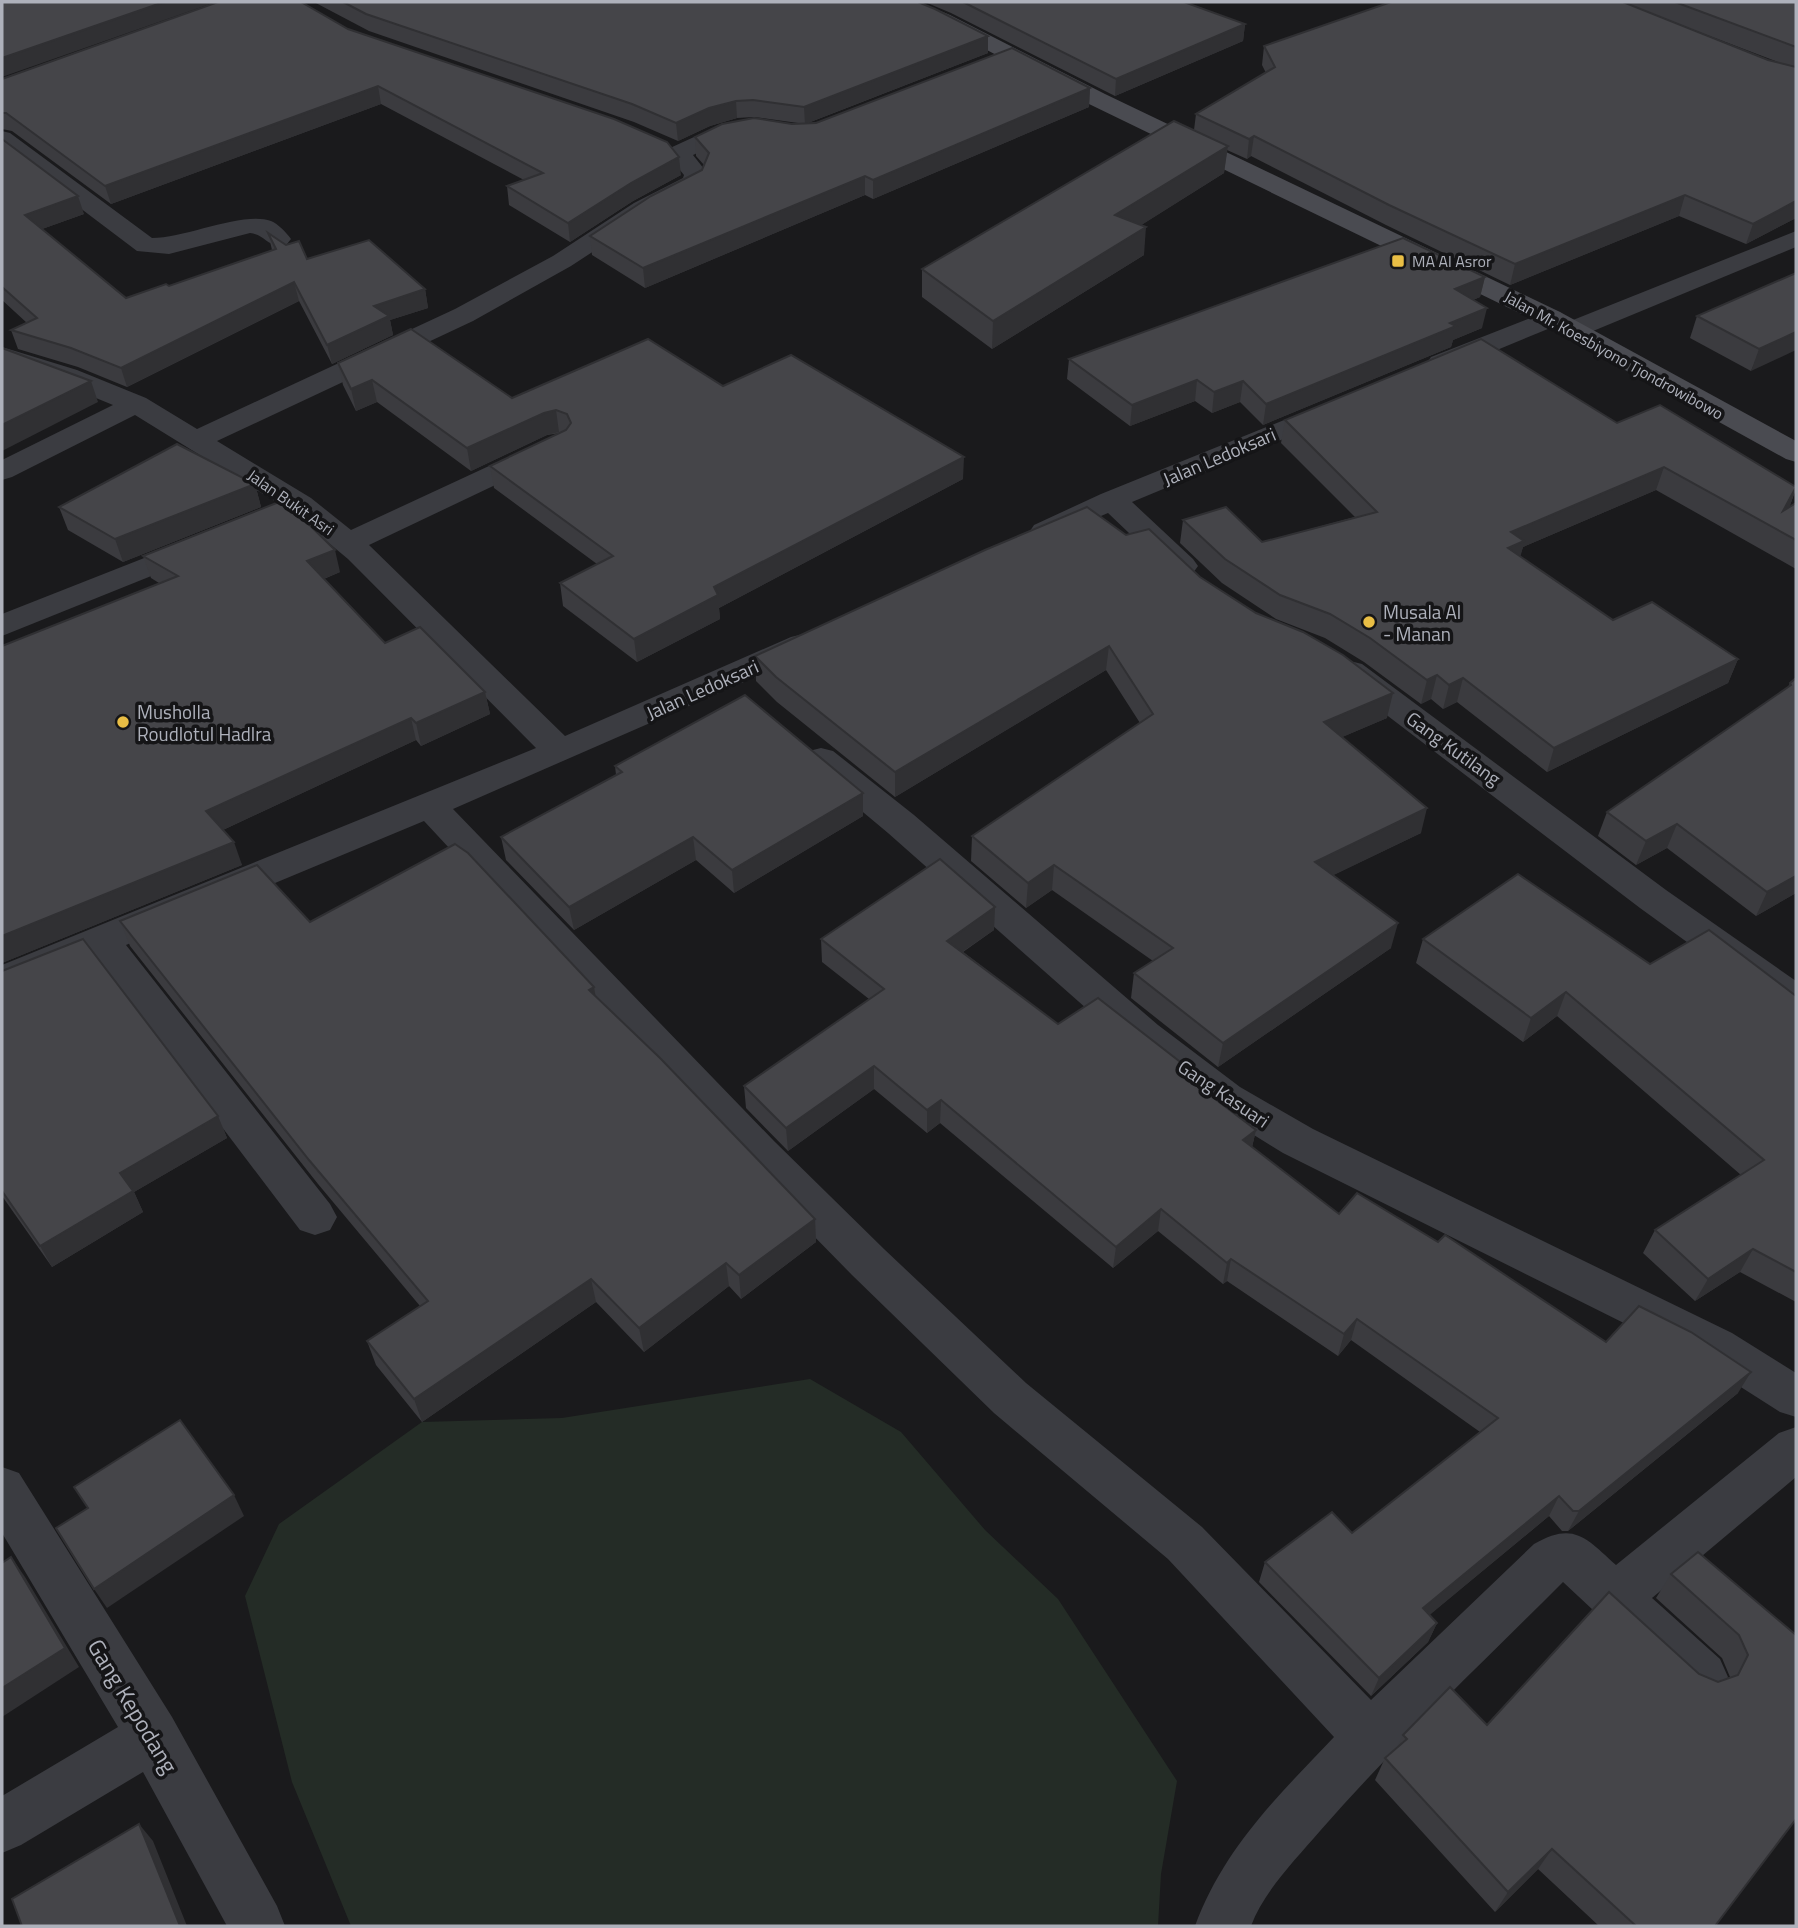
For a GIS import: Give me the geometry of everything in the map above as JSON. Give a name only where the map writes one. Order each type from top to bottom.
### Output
[{"type":"main road","name":"Jalan Mr. Koesbiyono Tjondrowibowo","points":[[901,2],[943,19],[1097,99],[1561,324],[1796,453]]},
{"type":"street","points":[[986,65],[1012,55]]},
{"type":"street","points":[[197,440],[464,315],[562,261],[643,208],[684,188],[693,182],[696,174],[668,148],[748,127],[769,130]]},
{"type":"street","points":[[2,138],[146,246],[169,246],[250,226],[265,227],[278,239]]},
{"type":"street","points":[[1409,377],[1796,238]]},
{"type":"street","name":"Jalan Bukit Asri","points":[[2,355],[67,376],[136,404],[300,504],[349,543],[560,751]]},
{"type":"street","name":"Jalan Ledoksari","points":[[1024,541],[1112,500],[1357,398]]},
{"type":"street","points":[[2,471],[136,404]]},
{"type":"street","points":[[349,543],[558,444]]},
{"type":"street","points":[[1112,500],[1209,592]]},
{"type":"street","points":[[263,519],[300,504]]},
{"type":"street","points":[[2,626],[226,534]]},
{"type":"street","name":"Jalan Ledoksari","points":[[2,981],[560,751],[825,634]]},
{"type":"street","name":"Gang Kutilang","points":[[1322,653],[1351,671],[1653,899],[1796,1001]]},
{"type":"street","points":[[725,680],[756,705]]},
{"type":"street","name":"Gang Kasuari","points":[[797,739],[901,824],[1144,1036],[1226,1098],[1298,1141],[1716,1348],[1796,1397]]},
{"type":"street","points":[[428,804],[759,1153],[859,1253],[1010,1398],[1185,1543],[1370,1737]]},
{"type":"street","points":[[101,940],[315,1217]]},
{"type":"street","points":[[1615,1597],[1796,1448]]},
{"type":"street","name":"Gang Kepodang","points":[[2,1489],[153,1736],[257,1926]]},
{"type":"street","points":[[1223,1926],[1225,1914],[1265,1854],[1370,1737],[1551,1560],[1560,1555],[1570,1556],[1702,1677]]},
{"type":"street","points":[[2,1826],[153,1736]]},
{"type":"shaded area","points":[[810,1379],[901,1432],[985,1530],[1058,1599],[1177,1781],[1161,1874],[1158,1926],[351,1926],[292,1782],[245,1596],[279,1524],[422,1422],[562,1418]]},
{"type":"building","points":[[2,2],[164,2],[2,58]]},
{"type":"building","points":[[218,2],[301,2],[348,29],[614,119],[667,142],[679,157],[631,183],[568,223],[507,186],[543,173],[378,86],[105,186],[6,113],[2,113],[2,79]]},
{"type":"building","points":[[343,2],[918,2],[988,36],[804,107],[753,100],[736,101],[709,108],[676,123],[632,104],[366,14]]},
{"type":"building","points":[[963,2],[1184,2],[1245,24],[1116,79]]},
{"type":"building","points":[[1391,2],[1623,2],[1768,60],[1796,67],[1796,201],[1753,224],[1685,195],[1515,264],[1389,205],[1254,136],[1249,139],[1196,114],[1275,67],[1264,46]]},
{"type":"building","points":[[1675,2],[1796,2],[1796,47]]},
{"type":"building","points":[[1012,48],[1090,88],[873,180],[865,176],[643,268],[590,236],[651,196],[702,170],[709,153],[695,137],[722,124],[754,118],[792,124],[816,123]]},
{"type":"building","points":[[1174,121],[1228,146],[1115,215],[1146,227],[993,321],[922,269]]},
{"type":"building","points":[[2,139],[78,196],[25,215],[126,298],[276,249],[268,233],[286,245],[299,241],[307,259],[369,240],[425,289],[374,306],[389,316],[327,345],[294,282],[121,368],[71,348],[11,330],[37,318],[2,287]]},
{"type":"building","points":[[1403,238],[1485,277],[1455,289],[1487,308],[1450,323],[1456,326],[1266,404],[1243,381],[1214,392],[1197,380],[1132,405],[1069,359]]},
{"type":"building","points":[[1796,273],[1796,332],[1759,349],[1697,316]]},
{"type":"building","points":[[411,329],[512,398],[648,339],[723,386],[791,355],[964,457],[714,587],[718,595],[634,639],[560,583],[613,556],[490,466],[566,430],[571,423],[567,414],[556,410],[544,413],[467,448],[372,380],[351,389],[338,363]]},
{"type":"building","points":[[1481,339],[1617,423],[1660,405],[1796,487],[1783,511],[1796,503],[1796,540],[1664,467],[1511,532],[1524,541],[1508,548],[1613,620],[1652,602],[1738,659],[1554,748],[1463,678],[1449,685],[1437,675],[1427,680],[1370,638],[1330,614],[1280,595],[1225,559],[1183,520],[1226,507],[1262,542],[1377,512],[1285,420]]},
{"type":"building","points":[[2,348],[91,381],[2,425]]},
{"type":"building","points":[[177,444],[255,484],[115,539],[59,507]]},
{"type":"building","points":[[284,500],[335,550],[307,561],[385,643],[420,627],[485,692],[416,723],[411,718],[206,811],[234,842],[2,936],[2,646],[178,576],[143,556]]},
{"type":"building","points":[[1087,507],[1126,535],[1149,529],[1200,577],[1256,613],[1303,632],[1343,655],[1393,693],[1324,722],[1427,808],[1315,862],[1398,923],[1223,1043],[1134,973],[1173,948],[1054,865],[1028,883],[972,836],[1153,714],[1109,646],[895,772],[776,677],[755,656],[985,550]]},
{"type":"building","points":[[1796,678],[1796,876],[1767,892],[1677,824],[1646,841],[1607,812],[1791,685]]},
{"type":"building","points":[[745,695],[863,793],[732,870],[693,837],[569,907],[501,837],[622,772],[615,766]]},
{"type":"building","points":[[455,844],[468,853],[594,987],[589,990],[660,1058],[815,1219],[739,1275],[726,1263],[639,1328],[591,1279],[414,1399],[367,1341],[428,1301],[309,1160],[120,921],[257,865],[310,922]]},
{"type":"building","points":[[940,859],[995,907],[947,941],[1058,1024],[1098,998],[1188,1068],[1181,1073],[1256,1130],[1243,1140],[1339,1214],[1357,1193],[1438,1242],[1445,1235],[1606,1342],[1639,1306],[1691,1332],[1751,1372],[1579,1511],[1573,1511],[1559,1496],[1423,1608],[1437,1623],[1379,1678],[1265,1562],[1332,1512],[1352,1533],[1498,1418],[1357,1319],[1344,1334],[1231,1259],[1227,1263],[1161,1209],[1116,1247],[941,1100],[927,1110],[874,1066],[786,1128],[744,1086],[884,989],[821,939]]},
{"type":"building","points":[[1518,874],[1650,964],[1709,930],[1796,996],[1796,1272],[1753,1249],[1708,1279],[1655,1230],[1764,1160],[1566,992],[1531,1018],[1423,939]]},
{"type":"building","points":[[83,939],[218,1116],[120,1173],[133,1191],[40,1246],[2,1191],[2,971]]},
{"type":"building","points":[[180,1420],[234,1495],[94,1589],[56,1528],[88,1508],[74,1487]]},
{"type":"building","points":[[1698,1552],[1796,1635],[1796,1819],[1715,1926],[1636,1926],[1552,1849],[1508,1892],[1385,1758],[1407,1739],[1403,1735],[1450,1687],[1487,1725],[1609,1592],[1699,1674],[1718,1682],[1738,1675],[1748,1655],[1739,1635],[1671,1574]]},
{"type":"building","points":[[11,1557],[65,1648],[2,1688],[2,1563]]},
{"type":"building","points":[[139,1824],[180,1926],[22,1926],[12,1899]]},
{"type":"place","name":"MA Al Asror","points":[[1398,261]]},
{"type":"place","name":"Musala Al - Manan","points":[[1369,622]]},
{"type":"place","name":"Musholla Roudlotul Hadlra","points":[[123,722]]}]
